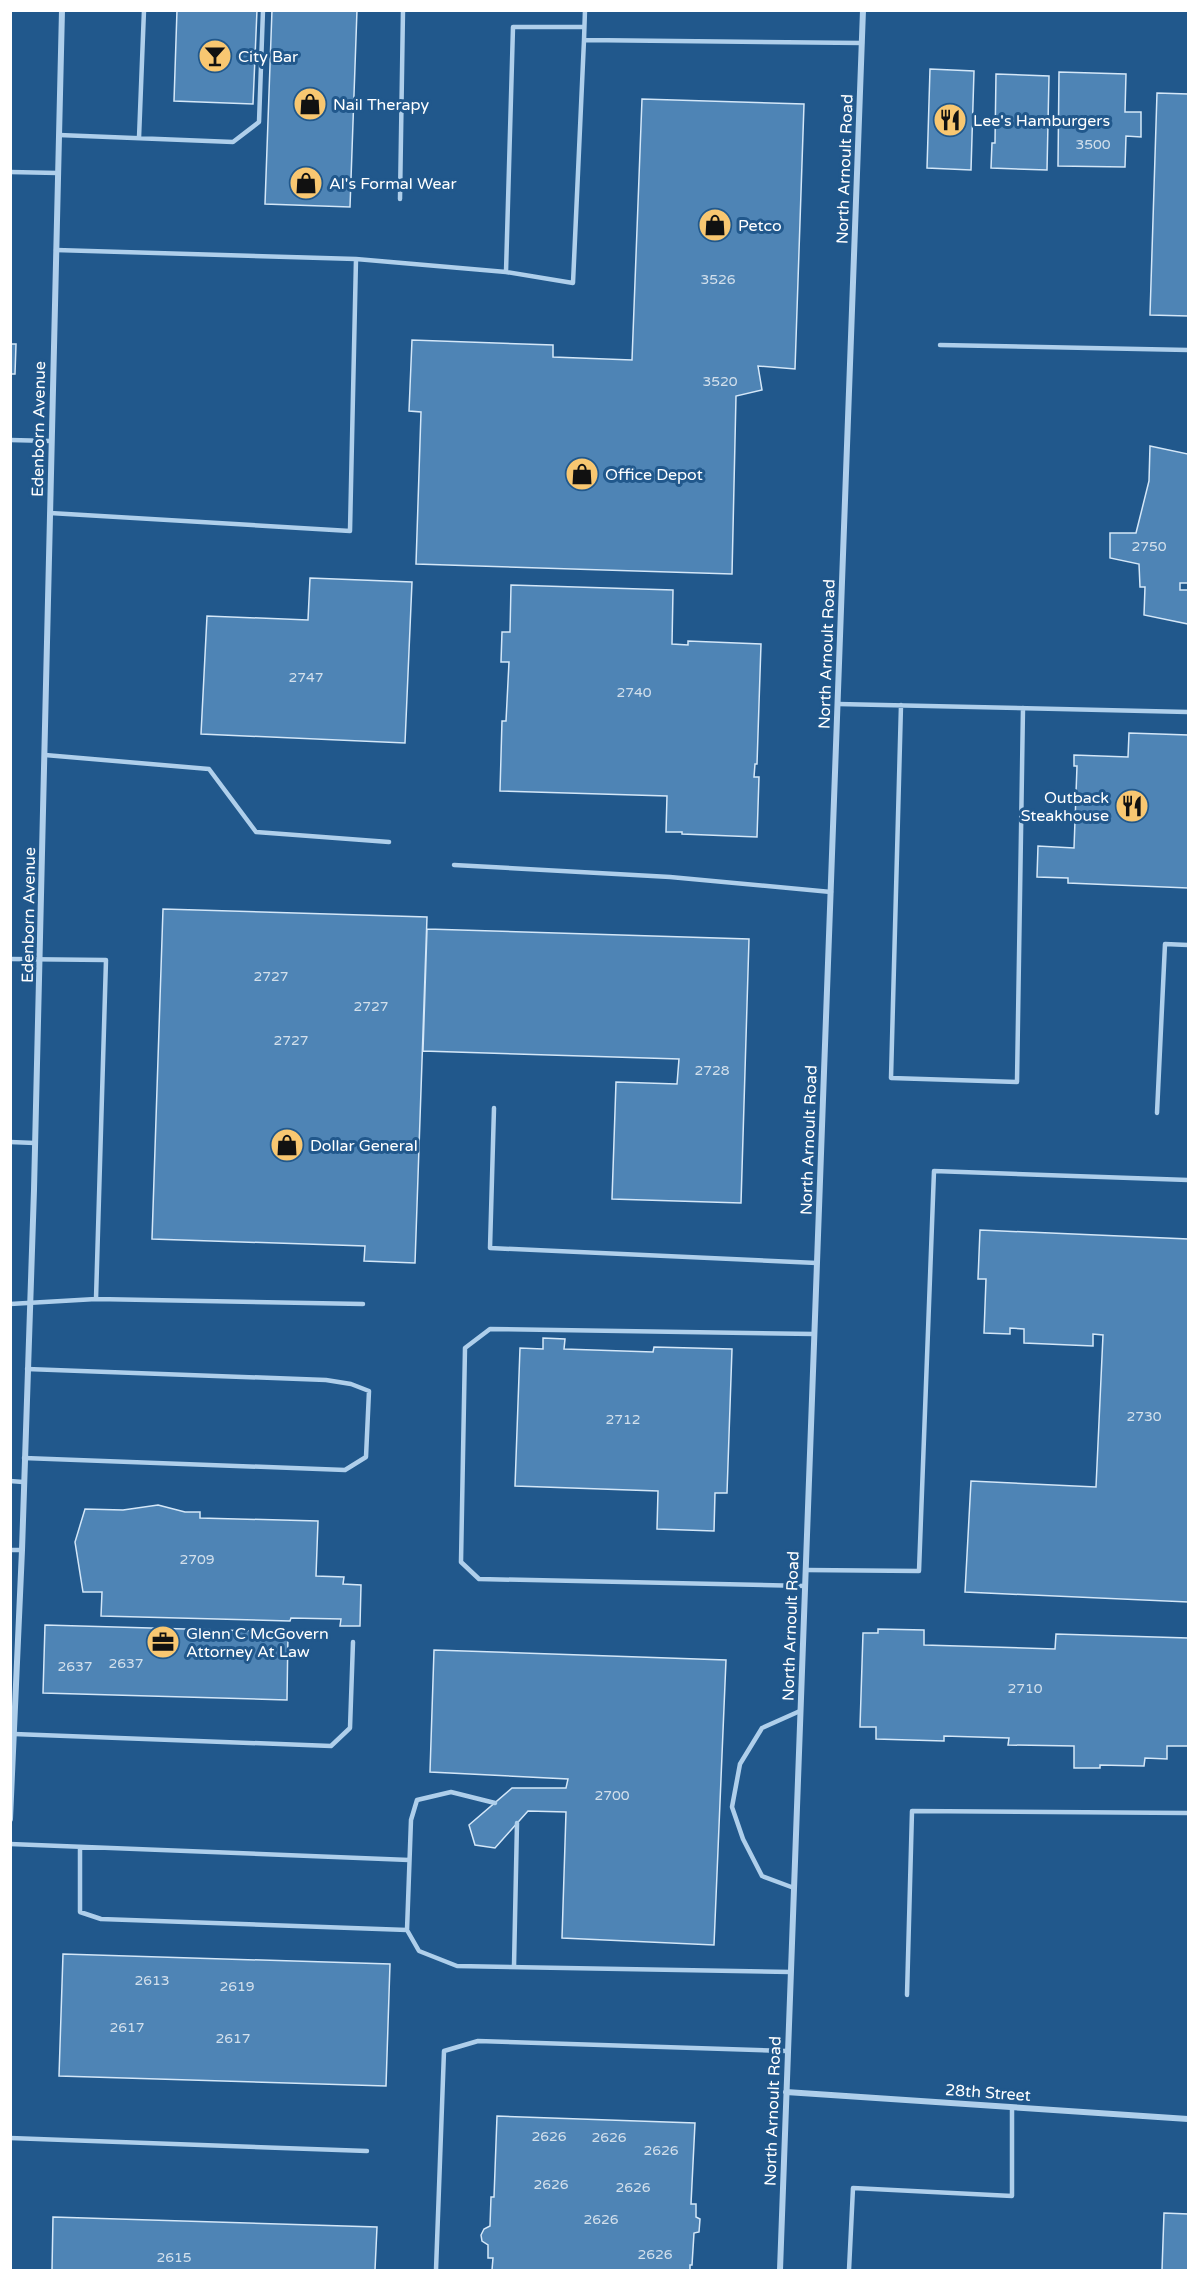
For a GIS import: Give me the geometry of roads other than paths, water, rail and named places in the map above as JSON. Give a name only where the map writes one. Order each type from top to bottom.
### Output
[{"type":"street","name":"Edenborn Avenue","points":[[10,1820],[22,1550],[35,1143],[62,10]]},
{"type":"street","name":"North Arnoult Road","points":[[780,2271],[864,10]]},
{"type":"street","name":"28th Street","points":[[786,2092],[1188,2119]]},
{"type":"lane","points":[[139,138],[144,10]]},
{"type":"lane","points":[[59,135],[232,142],[259,122],[263,10]]},
{"type":"lane","points":[[400,199],[404,10]]},
{"type":"lane","points":[[56,250],[356,259],[506,272],[573,283],[585,10]]},
{"type":"lane","points":[[506,272],[513,27],[584,27]]},
{"type":"lane","points":[[584,40],[862,43]]},
{"type":"lane","points":[[10,172],[58,173]]},
{"type":"lane","points":[[50,513],[350,531],[356,259]]},
{"type":"lane","points":[[940,345],[1188,350]]},
{"type":"lane","points":[[10,440],[51,441]]},
{"type":"lane","points":[[838,704],[1188,712]]},
{"type":"lane","points":[[901,705],[891,1078],[1017,1082],[1023,708]]},
{"type":"lane","points":[[45,755],[210,770],[256,832],[388,842]]},
{"type":"lane","points":[[454,865],[670,877],[831,892]]},
{"type":"lane","points":[[1157,1113],[1165,944],[1188,945]]},
{"type":"lane","points":[[10,958],[106,960],[96,1299]]},
{"type":"lane","points":[[494,1108],[490,1248],[817,1263]]},
{"type":"lane","points":[[10,1142],[35,1143]]},
{"type":"lane","points":[[806,1569],[919,1571],[934,1171],[1188,1180]]},
{"type":"lane","points":[[10,1304],[96,1299],[363,1304]]},
{"type":"lane","points":[[805,1586],[479,1579],[461,1562],[465,1348],[490,1329],[814,1334]]},
{"type":"lane","points":[[24,1458],[345,1470],[366,1457],[369,1391],[351,1384],[326,1380],[27,1369]]},
{"type":"lane","points":[[10,1481],[24,1482]]},
{"type":"lane","points":[[10,1550],[22,1550]]},
{"type":"lane","points":[[10,1625],[19,1626]]},
{"type":"lane","points":[[14,1734],[331,1746],[350,1728],[353,1642]]},
{"type":"lane","points":[[794,1888],[762,1876],[743,1839],[732,1807],[740,1764],[762,1728],[800,1711]]},
{"type":"lane","points":[[495,1803],[451,1792],[417,1800],[411,1820],[407,1930],[419,1951],[457,1965],[790,1972]]},
{"type":"lane","points":[[907,1995],[912,1811],[1188,1813]]},
{"type":"lane","points":[[514,1966],[517,1823]]},
{"type":"lane","points":[[10,1844],[409,1860]]},
{"type":"lane","points":[[80,1847],[80,1912],[101,1919],[407,1930]]},
{"type":"lane","points":[[436,2271],[444,2051],[477,2041],[787,2050]]},
{"type":"lane","points":[[849,2271],[853,2188],[1012,2196],[1012,2107]]},
{"type":"lane","points":[[10,2138],[367,2151]]},
{"type":"place","name":"City Bar","points":[[215,56]]},
{"type":"place","name":"Nail Therapy","points":[[310,104]]},
{"type":"place","name":"Lee's Hamburgers","points":[[950,120]]},
{"type":"place","name":"Al's Formal Wear","points":[[306,183]]},
{"type":"place","name":"Petco","points":[[715,225]]},
{"type":"place","name":"Office Depot","points":[[582,474]]},
{"type":"place","name":"Outback Steakhouse","points":[[1132,806]]},
{"type":"place","name":"Dollar General","points":[[287,1145]]},
{"type":"place","name":"Glenn C McGovern Attorney At Law","points":[[163,1642]]}]
